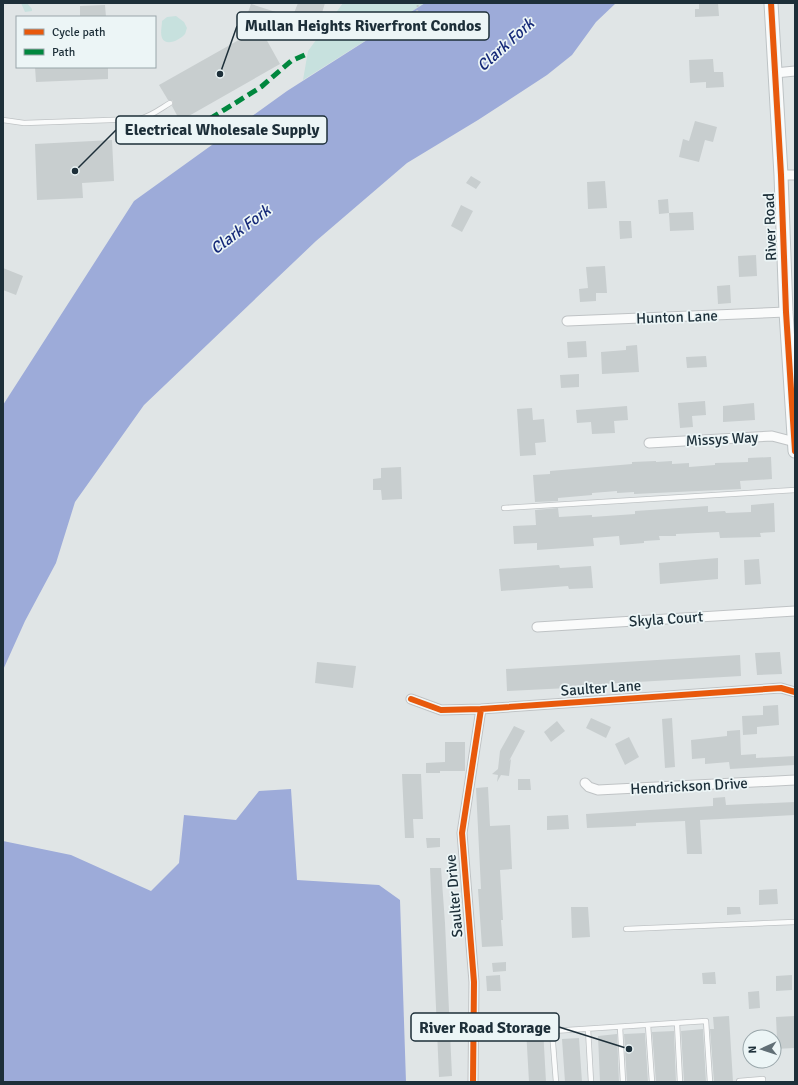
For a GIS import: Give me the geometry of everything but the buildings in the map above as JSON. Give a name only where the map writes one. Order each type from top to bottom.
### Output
[{"type":"street","name":"River Road","points":[[771,3],[781,175],[786,312],[795,451]]},
{"type":"street","points":[[775,73],[795,72]]},
{"type":"street","points":[[781,175],[795,175]]},
{"type":"street","name":"Hunton Lane","points":[[567,321],[786,312]]},
{"type":"street","name":"Missys Way","points":[[649,443],[772,436],[795,442]]},
{"type":"street","name":"Skyla Court","points":[[537,627],[795,611]]},
{"type":"street","name":"Saulter Lane","points":[[411,699],[441,710],[481,709],[781,688],[795,692]]},
{"type":"street","name":"Saulter Drive","points":[[473,1082],[474,982],[462,832],[481,709]]},
{"type":"street","name":"Hendrickson Drive","points":[[585,783],[598,790],[795,780]]},
{"type":"lane","points":[[3,120],[24,123],[139,119],[155,113],[170,103]]},
{"type":"lane","points":[[504,508],[795,490]]},
{"type":"lane","points":[[626,929],[795,922]]},
{"type":"lane","points":[[556,1082],[552,1031],[706,1021],[710,1082]]},
{"type":"lane","points":[[677,1023],[680,1082]]},
{"type":"lane","points":[[648,1025],[652,1082]]},
{"type":"lane","points":[[620,1027],[623,1082]]},
{"type":"lane","points":[[588,1029],[591,1082]]},
{"type":"lane","points":[[739,1082],[763,1079],[763,1082]]},
{"type":"path","points":[[417,12],[418,3]]},
{"type":"green space","points":[[21,3],[27,3],[32,11],[25,12]]},
{"type":"green space","points":[[343,3],[425,3],[303,80],[308,51]]},
{"type":"green space","points":[[176,16],[184,22],[187,28],[185,33],[173,42],[164,41],[161,36],[162,21],[167,17]]},
{"type":"water","name":"Clark Fork","points":[[425,3],[616,3],[596,22],[572,55],[547,75],[478,120],[407,163],[316,241],[144,405],[75,502],[56,563],[25,621],[3,670],[3,405],[134,201],[287,91]]},
{"type":"water","points":[[291,789],[297,880],[379,885],[400,900],[406,1082],[3,1082],[3,841],[71,855],[151,891],[179,863],[184,815],[236,820],[259,791]]},
{"type":"marked path","points":[[121,127],[203,123],[261,87],[291,61],[309,53]]},
{"type":"cycle path","points":[[771,3],[781,175],[786,312],[795,451]]},
{"type":"cycle path","points":[[411,699],[441,710],[481,709],[781,688],[795,692]]},
{"type":"cycle path","points":[[473,1082],[474,982],[462,833],[481,709]]},
{"type":"place","name":"Mullan Heights Riverfront Condos","points":[[220,74]]},
{"type":"place","name":"Electrical Wholesale Supply","points":[[75,171]]},
{"type":"place","name":"River Road Storage","points":[[629,1049]]}]
